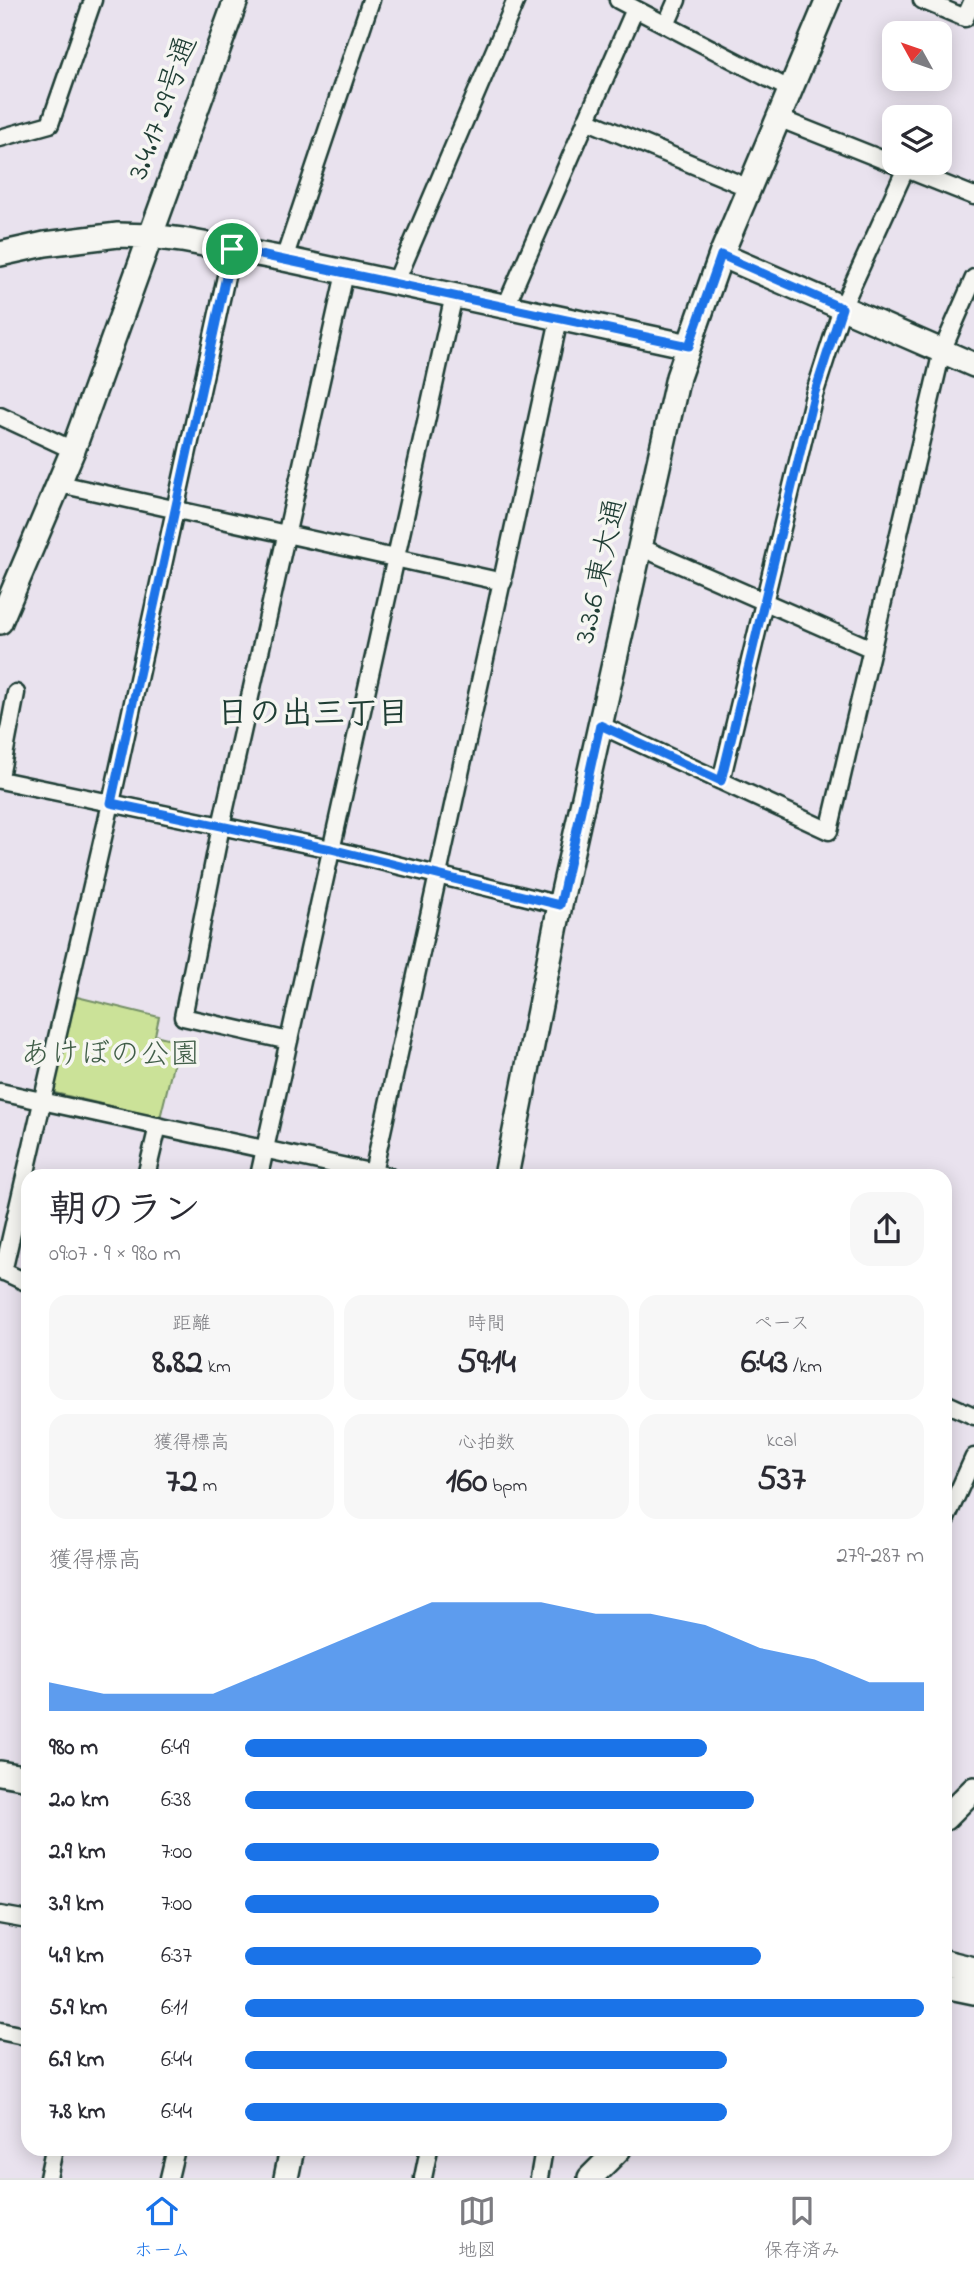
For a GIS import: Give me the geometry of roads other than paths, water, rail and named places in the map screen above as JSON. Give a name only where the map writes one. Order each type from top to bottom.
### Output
[{"type":"street","points":[[0,138],[50,124],[93,0]]},
{"type":"street","name":"3.4.17 29号通","points":[[1,616],[73,450],[236,0]]},
{"type":"street","points":[[284,259],[372,0]]},
{"type":"street","points":[[395,284],[516,0]]},
{"type":"street","points":[[618,0],[789,89]]},
{"type":"street","points":[[666,24],[677,0]]},
{"type":"street","name":"3.3.6 東大通","points":[[507,1169],[560,905],[678,377],[721,255],[828,0]]},
{"type":"street","points":[[922,0],[965,18],[973,0]]},
{"type":"street","points":[[505,308],[635,9]]},
{"type":"street","points":[[778,118],[882,158]]},
{"type":"street","points":[[586,120],[749,188]]},
{"type":"street","points":[[721,781],[814,395],[842,308],[902,175]]},
{"type":"street","points":[[925,175],[974,196]]},
{"type":"street","points":[[0,254],[45,244],[118,235],[150,236],[284,259],[689,346]]},
{"type":"street","points":[[26,1169],[111,803],[232,249]]},
{"type":"street","points":[[721,255],[974,365]]},
{"type":"street","points":[[289,1041],[183,1017],[221,826],[345,273]]},
{"type":"street","points":[[600,725],[829,831],[942,351],[974,278]]},
{"type":"street","points":[[261,1169],[454,295]]},
{"type":"street","points":[[381,1169],[438,875],[559,319]]},
{"type":"street","points":[[0,416],[73,450]]},
{"type":"street","points":[[60,484],[503,582]]},
{"type":"street","points":[[640,547],[872,649]]},
{"type":"street","points":[[16,693],[0,779],[331,849],[560,905]]},
{"type":"street","points":[[0,1093],[357,1169]]},
{"type":"street","points":[[148,1169],[158,1126]]},
{"type":"street","points":[[21,1188],[1,1271],[21,1280]]},
{"type":"street","points":[[952,1406],[974,1416]]},
{"type":"street","points":[[952,1495],[974,1457]]},
{"type":"street","points":[[0,1773],[21,1777]]},
{"type":"street","points":[[952,1811],[974,1789]]},
{"type":"street","points":[[0,1915],[21,1919]]},
{"type":"street","points":[[952,1964],[974,1969]]},
{"type":"street","points":[[952,1988],[974,1993]]},
{"type":"street","points":[[0,2031],[21,2036]]},
{"type":"street","points":[[48,2178],[53,2156]]},
{"type":"street","points":[[169,2178],[174,2156]]},
{"type":"street","points":[[286,2178],[291,2156]]},
{"type":"street","points":[[422,2178],[427,2156]]},
{"type":"street","points":[[538,2178],[543,2156]]},
{"type":"street","points":[[590,2178],[612,2156]]},
{"type":"district","name":"日の出三丁目","points":[[313,715]]},
{"type":"park label","name":"あけぼの公園","points":[[110,1056]]}]
